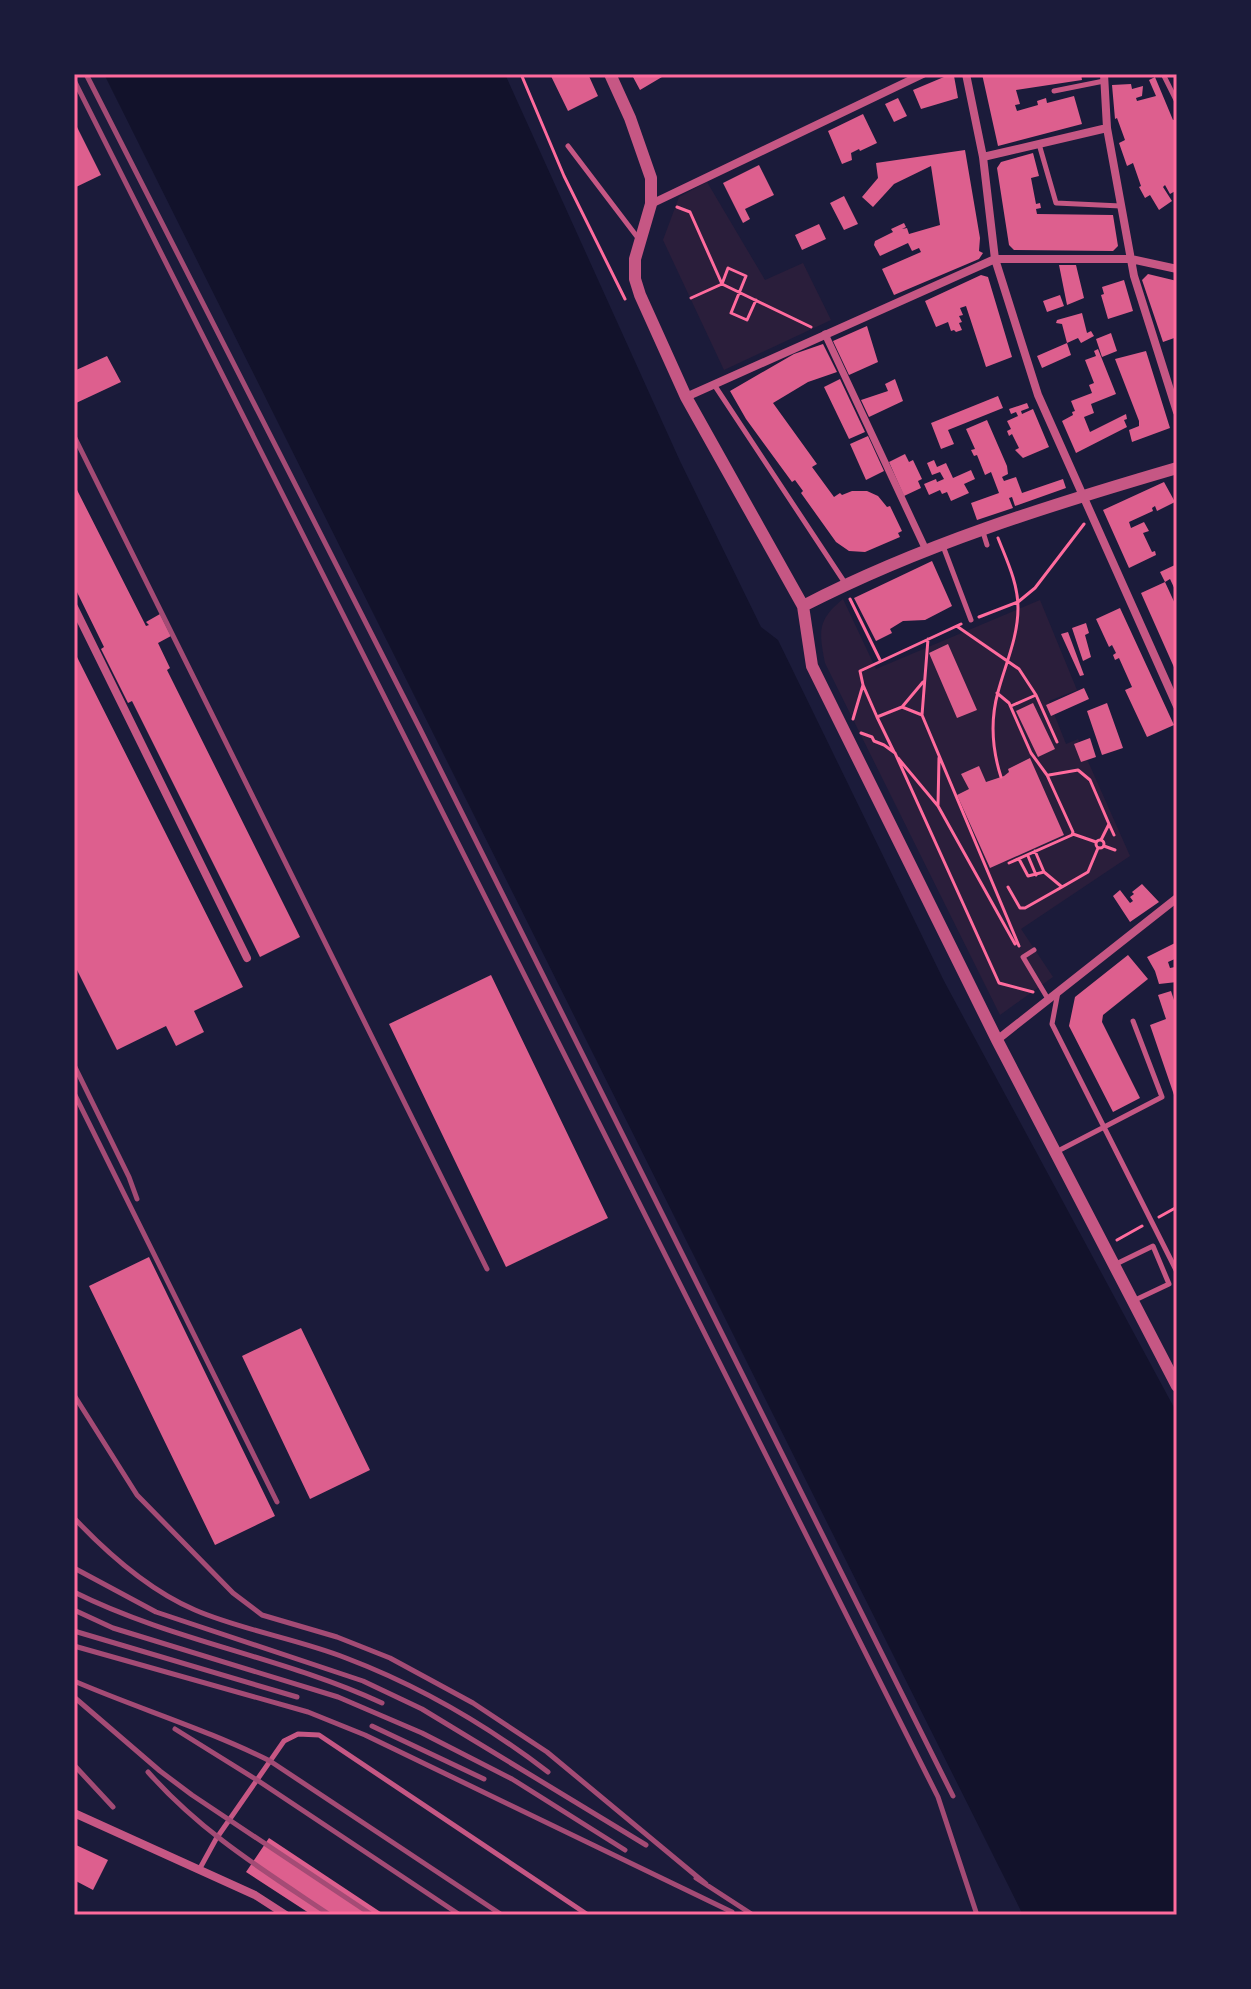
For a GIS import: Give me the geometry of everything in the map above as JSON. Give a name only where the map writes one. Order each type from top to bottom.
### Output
[{"type":"street","points":[[610,74],[630,118],[651,178],[651,204],[634,270],[640,295],[686,397],[803,606],[812,666],[997,1040],[1177,1386]]},
{"type":"street","points":[[651,204],[923,74]]},
{"type":"street","points":[[966,74],[983,157],[995,259],[1038,395],[1177,706]]},
{"type":"street","points":[[1104,78],[1107,128],[1134,276],[1177,412]]},
{"type":"street","points":[[983,157],[1107,128]]},
{"type":"street","points":[[686,397],[995,259],[1131,259],[1177,269]]},
{"type":"street","points":[[825,334],[926,550]]},
{"type":"street","points":[[803,606],[926,550],[1083,495],[1177,468]]},
{"type":"street","points":[[74,607],[247,958]]},
{"type":"street","points":[[997,1040],[1044,997],[1058,992],[1177,898]]},
{"type":"street","points":[[74,1813],[255,1895],[286,1915]]},
{"type":"lane","points":[[1163,74],[1176,100]]},
{"type":"lane","points":[[1054,91],[1104,78]]},
{"type":"lane","points":[[1039,143],[1056,203],[1122,206]]},
{"type":"lane","points":[[568,146],[641,242]]},
{"type":"lane","points":[[715,386],[846,584]]},
{"type":"lane","points":[[987,545],[988,529]]},
{"type":"lane","points":[[943,544],[971,620]]},
{"type":"lane","points":[[1034,950],[1023,957],[1044,997]]},
{"type":"lane","points":[[1058,992],[1052,1024],[1177,1272]]},
{"type":"lane","points":[[1055,1153],[1162,1097],[1133,1021]]},
{"type":"lane","points":[[1114,1265],[1153,1246],[1169,1284],[1132,1301]]},
{"type":"lane","points":[[199,1870],[216,1839],[284,1741],[298,1734],[319,1735],[588,1915]]},
{"type":"path","points":[[677,207],[690,212],[722,284],[825,334]]},
{"type":"path","points":[[691,298],[722,284],[728,268],[746,276],[731,313],[747,320],[756,300]]},
{"type":"path","points":[[1044,997],[999,983],[877,717],[860,671],[957,626],[1018,602],[1035,588],[1086,522]]},
{"type":"path","points":[[988,529],[1015,582],[1018,602],[1009,662],[997,693],[993,743],[1001,777]]},
{"type":"path","points":[[846,584],[880,660]]},
{"type":"path","points":[[957,626],[1019,669],[1036,695],[1057,742]]},
{"type":"path","points":[[928,639],[922,715],[1023,957]]},
{"type":"path","points":[[877,717],[902,707],[924,681]]},
{"type":"path","points":[[852,721],[863,685]]},
{"type":"path","points":[[997,693],[1011,706],[1031,753],[1047,775],[1073,828],[1072,833]]},
{"type":"path","points":[[1011,706],[1036,695]]},
{"type":"path","points":[[902,707],[922,715]]},
{"type":"path","points":[[857,733],[872,737],[895,753],[938,806],[1023,957]]},
{"type":"path","points":[[938,806],[939,756]]},
{"type":"path","points":[[1047,775],[1072,770],[1084,773],[1114,835]]},
{"type":"path","points":[[1008,887],[1020,908],[1025,908],[1088,872],[1109,824]]},
{"type":"path","points":[[1009,863],[1072,833],[1099,841],[1115,850]]},
{"type":"path","points":[[1098,848],[1104,846]]},
{"type":"path","points":[[1035,851],[1044,872],[1062,887]]},
{"type":"path","points":[[1027,855],[1036,875]]},
{"type":"path","points":[[1019,859],[1028,876],[1044,872]]},
{"type":"path","points":[[1023,869],[1040,862]]},
{"type":"path","points":[[1104,1247],[1177,1207]]},
{"type":"shaded area","points":[[104,74],[505,74],[680,461],[761,627],[778,640],[944,981],[1177,1413],[1177,1915],[1023,1915]]},
{"type":"shaded area","points":[[707,182],[765,280],[803,263],[831,320],[724,370],[663,240],[679,197]]},
{"type":"shaded area","points":[[843,599],[876,669],[1040,600],[1077,690],[1049,701],[1066,744],[1078,739],[1130,856],[1021,929],[1053,977],[1000,1015],[825,663],[822,627],[828,614]]},
{"type":"building","points":[[550,74],[588,74],[598,96],[568,111]]},
{"type":"building","points":[[638,74],[667,74],[640,90],[633,77]]},
{"type":"building","points":[[951,74],[958,98],[921,109],[913,90]]},
{"type":"building","points":[[982,74],[1081,74],[1082,80],[1016,90],[1020,104],[1015,105],[1017,111],[1038,105],[1037,101],[1046,98],[1047,103],[1074,96],[1082,124],[998,146]]},
{"type":"building","points":[[1155,77],[1173,120],[1177,119],[1177,190],[1170,194],[1165,185],[1163,187],[1172,201],[1159,210],[1150,195],[1145,198],[1133,163],[1127,166],[1119,143],[1125,140],[1115,119],[1112,85],[1131,84],[1132,89],[1143,86],[1142,96],[1136,98],[1137,101],[1156,96],[1149,80]]},
{"type":"building","points":[[898,98],[907,116],[894,122],[885,104]]},
{"type":"building","points":[[863,114],[877,143],[851,153],[852,160],[842,164],[828,131]]},
{"type":"building","points":[[77,127],[101,175],[74,188],[74,129]]},
{"type":"building","points":[[965,150],[980,238],[979,251],[983,253],[979,259],[894,295],[882,269],[921,252],[919,248],[912,251],[908,243],[880,256],[875,241],[904,223],[906,227],[902,229],[907,228],[909,234],[940,225],[931,166],[894,184],[873,207],[862,197],[878,178],[876,163]]},
{"type":"building","points":[[1033,153],[1039,176],[1031,178],[1036,204],[1040,203],[1041,208],[1036,209],[1037,214],[1113,215],[1118,246],[1113,251],[1014,250],[1009,245],[997,168],[1001,162]]},
{"type":"building","points":[[759,165],[774,195],[745,209],[750,219],[743,223],[723,183]]},
{"type":"building","points":[[844,196],[858,224],[844,230],[830,203]]},
{"type":"building","points":[[819,224],[826,239],[802,250],[795,235]]},
{"type":"building","points":[[1059,265],[1076,265],[1084,298],[1067,305]]},
{"type":"building","points":[[1148,274],[1177,281],[1177,337],[1163,342],[1142,280]]},
{"type":"building","points":[[981,275],[988,277],[1012,357],[986,367],[966,306],[960,308],[962,330],[956,332],[951,331],[948,322],[936,327],[925,301]]},
{"type":"building","points":[[1124,280],[1133,311],[1108,319],[1101,295],[1104,294],[1102,287]]},
{"type":"building","points":[[1060,295],[1064,306],[1047,312],[1043,301]]},
{"type":"building","points":[[1082,313],[1087,333],[1091,331],[1094,336],[1081,343],[1078,338],[1067,343],[1062,324],[1056,323],[1057,320]]},
{"type":"building","points":[[867,326],[878,362],[849,375],[833,341]]},
{"type":"building","points":[[1111,333],[1117,351],[1102,357],[1096,339]]},
{"type":"building","points":[[1067,343],[1071,355],[1042,368],[1037,356]]},
{"type":"building","points":[[823,344],[837,372],[808,382],[773,403],[817,464],[812,467],[834,497],[840,493],[867,491],[878,496],[887,507],[890,506],[902,531],[898,533],[900,537],[865,552],[849,551],[836,542],[795,480],[792,482],[746,419],[730,391],[794,354]]},
{"type":"building","points":[[1098,349],[1116,394],[1091,404],[1094,413],[1084,417],[1090,432],[1126,414],[1127,419],[1124,420],[1127,427],[1076,453],[1062,421],[1075,411],[1071,401],[1092,393],[1089,385],[1094,383],[1085,360],[1096,356],[1094,351]]},
{"type":"building","points":[[1146,351],[1170,428],[1132,442],[1129,430],[1139,426],[1139,421],[1115,359]]},
{"type":"building","points":[[107,356],[121,382],[74,404],[74,371]]},
{"type":"building","points":[[840,379],[865,432],[849,439],[824,387]]},
{"type":"building","points":[[895,379],[903,401],[869,417],[861,400],[888,391],[885,384]]},
{"type":"building","points":[[998,396],[1003,408],[948,430],[954,444],[941,449],[931,423]]},
{"type":"building","points":[[1027,403],[1029,408],[1021,411],[1022,414],[1033,409],[1049,447],[1023,458],[1015,450],[1019,448],[1012,434],[1009,436],[1007,431],[1011,429],[1007,421],[1018,416],[1016,412],[1011,414],[1009,409]]},
{"type":"building","points":[[987,420],[1007,466],[1008,474],[1002,477],[1004,481],[1016,477],[1022,493],[1063,479],[1066,488],[1015,506],[1012,497],[1009,498],[1013,508],[977,520],[971,503],[999,493],[991,472],[985,475],[977,455],[974,456],[971,450],[975,449],[966,429]]},
{"type":"building","points":[[868,436],[884,471],[866,480],[850,444]]},
{"type":"building","points":[[905,454],[909,462],[913,460],[922,479],[918,481],[921,488],[904,496],[889,462]]},
{"type":"building","points":[[934,460],[937,467],[946,463],[953,478],[971,470],[975,479],[964,484],[969,493],[951,501],[947,492],[942,494],[940,490],[929,495],[924,484],[944,479],[940,472],[932,475],[927,463]]},
{"type":"building","points":[[1164,482],[1175,502],[1157,511],[1155,506],[1153,511],[1129,522],[1131,528],[1144,522],[1149,531],[1143,533],[1156,555],[1129,568],[1103,510]]},
{"type":"building","points":[[74,484],[146,626],[149,625],[146,622],[160,614],[171,636],[158,643],[170,668],[167,670],[300,937],[260,957],[132,701],[128,703],[74,586]]},
{"type":"building","points":[[932,561],[952,606],[925,620],[903,621],[890,629],[892,633],[876,641],[854,598]]},
{"type":"building","points":[[1177,564],[1177,594],[1170,579],[1165,582],[1160,572]]},
{"type":"building","points":[[1165,582],[1177,608],[1177,674],[1141,593]]},
{"type":"building","points":[[1120,608],[1174,725],[1147,737],[1125,690],[1132,687],[1096,619]]},
{"type":"building","points":[[1086,623],[1089,633],[1085,635],[1091,657],[1083,661],[1072,628]]},
{"type":"building","points":[[1068,632],[1084,675],[1080,676],[1061,634]]},
{"type":"building","points":[[948,644],[977,710],[957,718],[929,653]]},
{"type":"building","points":[[74,651],[243,987],[194,1011],[204,1032],[176,1046],[166,1026],[117,1050],[74,964]]},
{"type":"building","points":[[1084,688],[1089,699],[1051,716],[1046,705]]},
{"type":"building","points":[[1033,703],[1055,749],[1038,757],[1016,711]]},
{"type":"building","points":[[1107,703],[1123,748],[1102,755],[1087,711]]},
{"type":"building","points":[[1090,738],[1096,757],[1081,762],[1074,744]]},
{"type":"building","points":[[1030,758],[1064,835],[990,868],[957,795],[969,789],[961,774],[979,766],[986,782],[1004,776],[1008,769]]},
{"type":"building","points":[[1142,884],[1159,902],[1130,922],[1113,896],[1120,890],[1130,903],[1133,901],[1130,897],[1134,894],[1132,892]]},
{"type":"building","points":[[1177,942],[1177,958],[1168,962],[1170,968],[1175,967],[1177,982],[1159,984],[1147,957]]},
{"type":"building","points":[[1128,955],[1148,979],[1103,1015],[1102,1022],[1140,1098],[1113,1112],[1069,1026],[1075,997]]},
{"type":"building","points":[[491,975],[608,1218],[506,1267],[389,1024]]},
{"type":"building","points":[[1171,991],[1177,1009],[1177,1093],[1174,1095],[1150,1025],[1166,1019],[1158,995]]},
{"type":"building","points":[[149,1257],[275,1516],[215,1545],[89,1286]]},
{"type":"building","points":[[301,1328],[370,1470],[310,1499],[242,1356]]},
{"type":"building","points":[[269,1838],[385,1915],[312,1915],[246,1872]]},
{"type":"building","points":[[74,1844],[108,1860],[93,1890],[74,1880]]},
{"type":"railway","points":[[86,74],[420,729],[953,1796]]},
{"type":"railway","points":[[74,80],[938,1797],[977,1915]]},
{"type":"railway","points":[[74,436],[487,1269]]},
{"type":"railway","points":[[74,1065],[137,1199]]},
{"type":"railway","points":[[74,1093],[277,1502]]},
{"type":"railway","points":[[74,1395],[137,1495],[233,1593],[262,1615],[337,1637],[390,1658],[473,1703],[547,1752],[706,1884]]},
{"type":"railway","points":[[74,1518],[130,1570],[178,1602],[231,1623],[328,1651],[373,1669],[476,1723],[548,1772]]},
{"type":"railway","points":[[74,1568],[156,1612],[363,1681],[422,1709],[646,1845]]},
{"type":"railway","points":[[74,1592],[150,1624],[306,1673],[382,1703]]},
{"type":"railway","points":[[74,1610],[113,1628],[338,1697],[422,1733],[512,1779],[625,1850]]},
{"type":"railway","points":[[74,1631],[297,1697]]},
{"type":"railway","points":[[74,1646],[308,1712],[365,1735],[732,1912]]},
{"type":"railway","points":[[74,1681],[270,1761],[502,1915]]},
{"type":"railway","points":[[74,1697],[192,1795],[372,1915]]},
{"type":"railway","points":[[372,1726],[484,1779]]},
{"type":"railway","points":[[175,1729],[460,1915]]},
{"type":"railway","points":[[74,1765],[113,1807]]},
{"type":"railway","points":[[148,1772],[212,1832],[330,1915]]},
{"type":"railway","points":[[696,1878],[753,1915]]}]
